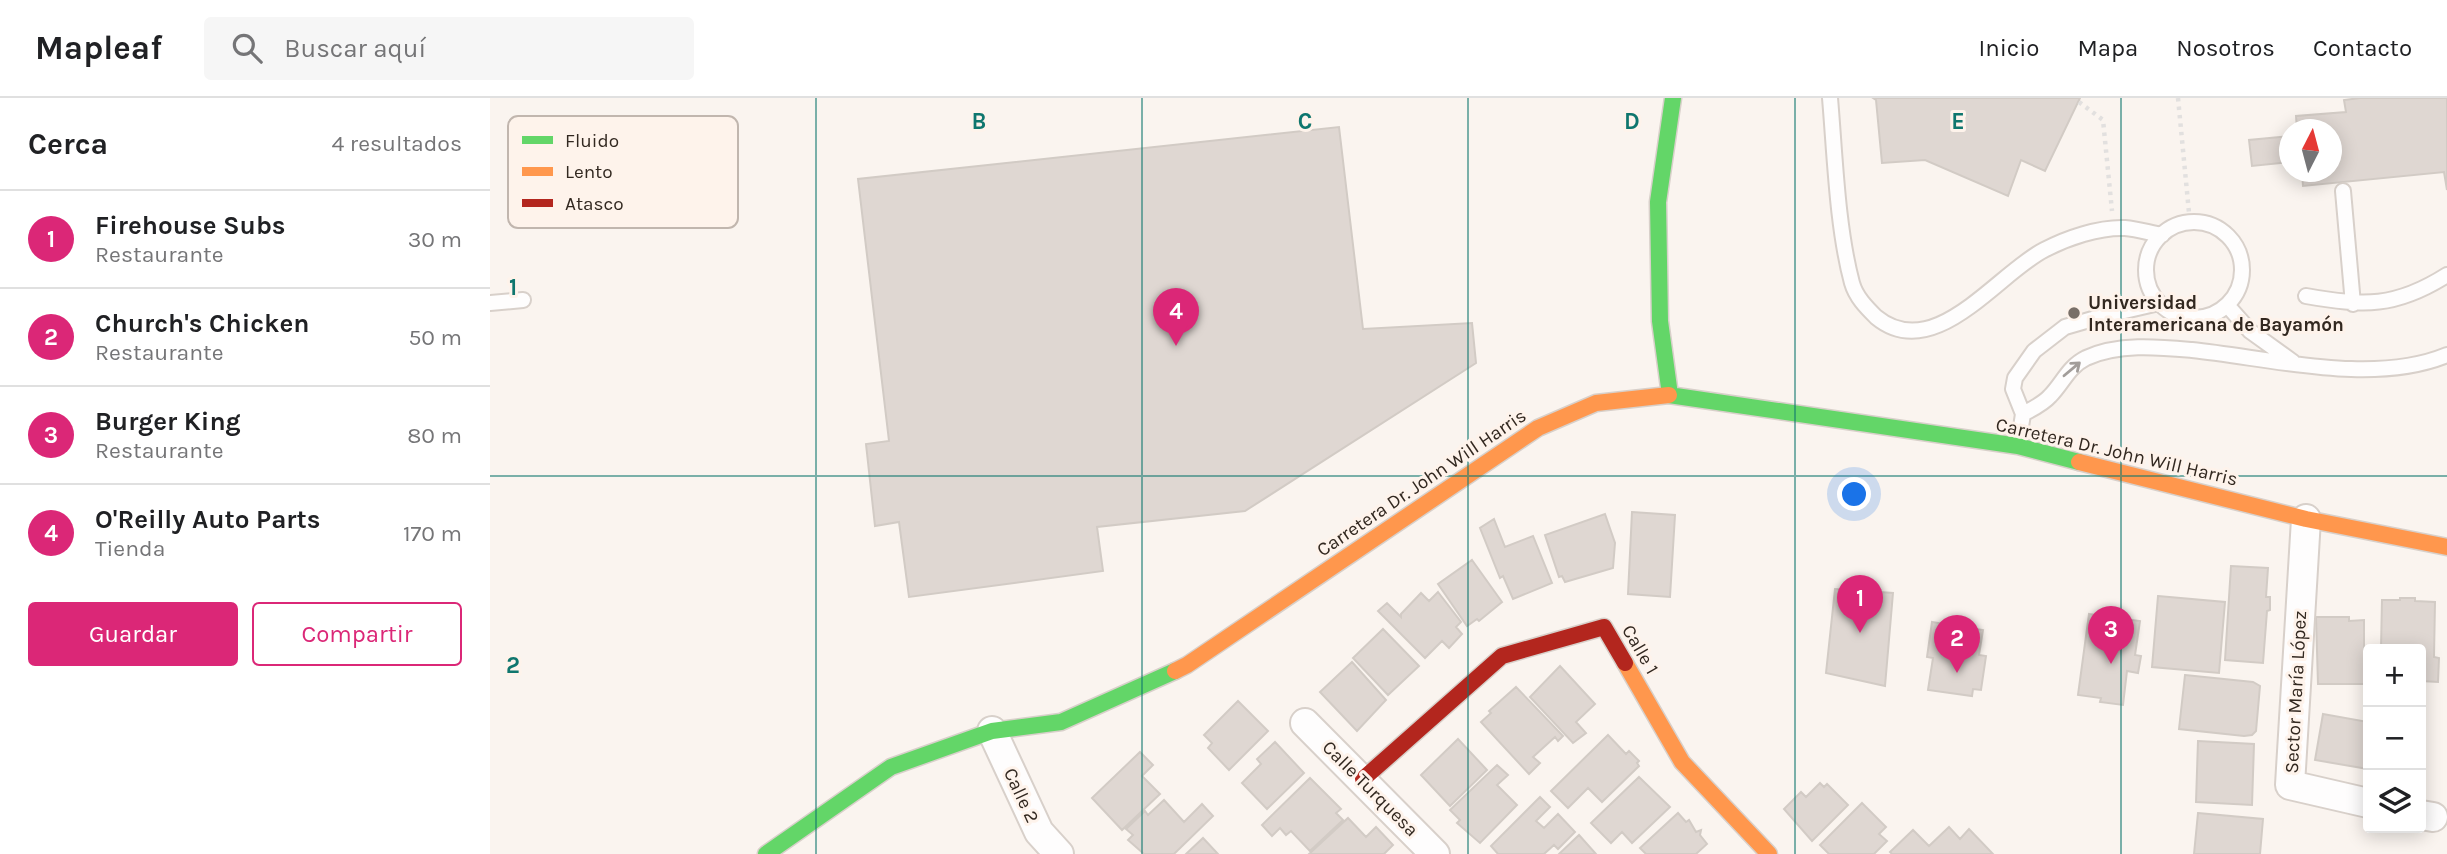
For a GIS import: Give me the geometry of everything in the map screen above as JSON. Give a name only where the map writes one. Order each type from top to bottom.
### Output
[{"type":"street","points":[[1670,396],[1660,321],[1658,202],[1673,98]]},
{"type":"street","name":"Carretera Dr. John Will Harris","points":[[766,854],[891,767],[992,731],[1061,722],[1188,664],[1538,428],[1596,403],[1670,396],[2018,446],[2306,519],[2447,547]]},
{"type":"street","name":"Sector María López","points":[[2306,519],[2290,785],[2363,802]]},
{"type":"street","name":"Calle 1","points":[[1363,779],[1502,656],[1604,627],[1682,762],[1769,854]]},
{"type":"street","name":"Calle Turquesa","points":[[1305,723],[1436,854]]},
{"type":"street","name":"Calle 2","points":[[992,731],[1039,832],[1059,854]]},
{"type":"lane","points":[[1830,98],[1840,212],[1852,283],[1858,297],[1869,310],[1882,322],[1896,329],[1926,330],[1945,323],[2042,251],[2066,240],[2124,228],[2162,235]]},
{"type":"lane","points":[[2343,191],[2353,304]]},
{"type":"lane","points":[[2200,222],[2216,227],[2230,237],[2239,251],[2243,267],[2241,284],[2234,299],[2206,317],[2189,318],[2173,313],[2159,303],[2150,289],[2146,273],[2148,256],[2155,241],[2168,229],[2190,223],[2200,222]]},
{"type":"lane","points":[[2306,296],[2353,304],[2382,303],[2409,295],[2447,275]]},
{"type":"lane","points":[[490,303],[523,300]]},
{"type":"lane","points":[[2018,446],[2024,414],[2013,389],[2015,378],[2034,351],[2065,327],[2159,303]]},
{"type":"lane","points":[[2227,305],[2250,331],[2294,363]]},
{"type":"lane","points":[[2024,414],[2048,399],[2064,376],[2086,358],[2130,348],[2169,348],[2371,369],[2401,366],[2447,355]]},
{"type":"path","points":[[2178,98],[2190,223]]},
{"type":"path","points":[[2079,102],[2103,120],[2114,229]]},
{"type":"building","points":[[1873,98],[2080,98],[2045,171],[2021,160],[2008,196],[1925,160],[1882,163],[1876,100]]},
{"type":"building","points":[[2447,98],[2447,190],[2444,172],[2303,186],[2303,182],[2342,182],[2342,119],[2296,119],[2296,116],[2346,112],[2344,100]]},
{"type":"building","points":[[1339,127],[1363,329],[1472,323],[1476,363],[1245,511],[1097,527],[1103,571],[909,597],[899,522],[875,526],[866,444],[889,441],[858,179]]},
{"type":"building","points":[[2279,137],[2279,163],[2252,166],[2249,140]]},
{"type":"building","points":[[1632,512],[1675,515],[1670,597],[1628,594]]},
{"type":"building","points":[[1605,514],[1615,543],[1613,568],[1565,582],[1562,576],[1559,577],[1545,535]]},
{"type":"building","points":[[1494,519],[1505,547],[1533,536],[1552,583],[1513,599],[1503,576],[1500,578],[1480,528]]},
{"type":"building","points":[[1472,560],[1502,602],[1479,621],[1477,619],[1467,626],[1438,584]]},
{"type":"building","points":[[2231,566],[2268,568],[2266,597],[2270,597],[2270,610],[2267,611],[2263,663],[2225,660]]},
{"type":"building","points":[[1835,589],[1893,593],[1885,686],[1826,673]]},
{"type":"building","points":[[1438,592],[1461,622],[1456,627],[1462,634],[1449,648],[1442,641],[1425,658],[1378,611],[1387,603],[1401,617],[1421,593],[1429,601]]},
{"type":"building","points":[[2158,596],[2225,602],[2219,673],[2152,667]]},
{"type":"building","points":[[2415,598],[2415,601],[2435,602],[2434,657],[2439,658],[2438,682],[2426,681],[2426,644],[2381,644],[2382,600]]},
{"type":"building","points":[[2089,614],[2140,621],[2135,655],[2141,656],[2138,673],[2127,671],[2123,705],[2078,695]]},
{"type":"building","points":[[2316,617],[2364,620],[2363,684],[2318,684]]},
{"type":"building","points":[[1932,622],[1983,630],[1979,655],[1986,656],[1981,690],[1973,689],[1972,696],[1928,690],[1933,658],[1927,657]]},
{"type":"building","points":[[1383,629],[1419,666],[1388,695],[1353,658]]},
{"type":"building","points":[[1352,662],[1386,700],[1357,731],[1320,692]]},
{"type":"building","points":[[1560,666],[1595,704],[1576,722],[1586,733],[1573,743],[1530,697]]},
{"type":"building","points":[[2185,675],[2253,682],[2260,686],[2256,731],[2252,735],[2244,736],[2179,729]]},
{"type":"building","points":[[1516,687],[1563,736],[1558,741],[1555,737],[1533,757],[1540,763],[1529,774],[1481,722],[1491,713],[1489,711]]},
{"type":"building","points":[[1238,701],[1268,731],[1229,770],[1208,748],[1212,743],[1204,735]]},
{"type":"building","points":[[2323,714],[2363,721],[2363,768],[2315,760]]},
{"type":"building","points":[[1608,735],[1626,754],[1629,751],[1639,761],[1639,766],[1602,802],[1588,788],[1568,808],[1551,791]]},
{"type":"building","points":[[1458,739],[1487,770],[1450,806],[1421,775]]},
{"type":"building","points":[[2198,741],[2254,744],[2252,805],[2196,802]]},
{"type":"building","points":[[1275,742],[1304,773],[1267,809],[1242,783],[1261,764],[1257,759]]},
{"type":"building","points":[[1140,752],[1153,765],[1142,776],[1160,794],[1122,830],[1092,798]]},
{"type":"building","points":[[1497,765],[1508,775],[1497,785],[1517,805],[1480,843],[1457,823],[1460,820],[1450,810]]},
{"type":"building","points":[[1639,777],[1670,807],[1632,843],[1622,832],[1611,843],[1591,823]]},
{"type":"building","points":[[1310,778],[1341,809],[1336,813],[1343,820],[1310,851],[1291,831],[1286,835],[1280,828],[1272,836],[1262,825]]},
{"type":"building","points":[[1820,783],[1824,787],[1827,784],[1848,805],[1812,841],[1784,809],[1801,792],[1806,797]]},
{"type":"building","points":[[1540,797],[1550,807],[1536,821],[1544,828],[1558,814],[1575,832],[1558,849],[1554,845],[1544,854],[1498,854],[1491,846]]},
{"type":"building","points":[[1164,800],[1184,822],[1202,804],[1213,816],[1174,854],[1144,854],[1128,840],[1133,835],[1126,829],[1145,811],[1148,815]]},
{"type":"building","points":[[1862,803],[1886,827],[1879,834],[1887,841],[1874,854],[1829,854],[1820,845]]},
{"type":"building","points":[[1678,813],[1686,822],[1689,820],[1696,832],[1701,830],[1700,835],[1707,844],[1696,854],[1646,854],[1640,848]]},
{"type":"building","points":[[2198,813],[2263,819],[2260,854],[2194,854]]},
{"type":"building","points":[[1348,818],[1366,837],[1376,827],[1393,845],[1384,854],[1309,854]]},
{"type":"building","points":[[1949,827],[1960,839],[1969,829],[1993,854],[1890,852],[1913,830],[1929,846]]},
{"type":"building","points":[[1579,835],[1596,854],[1559,854]]},
{"type":"building","points":[[1203,838],[1218,854],[1186,854]]},
{"type":"traffic: fast","points":[[1670,395],[1660,321],[1658,202],[1673,98]]},
{"type":"traffic: fast","points":[[1669,395],[2018,446],[2079,462]]},
{"type":"traffic: fast","points":[[766,854],[891,767],[992,731],[1061,722],[1175,671]]},
{"type":"traffic: slow","points":[[1175,671],[1538,428],[1596,403],[1669,395]]},
{"type":"traffic: slow","points":[[2079,462],[2306,519],[2447,547]]},
{"type":"traffic: slow","points":[[1625,663],[1682,762],[1769,854]]},
{"type":"traffic: jam","points":[[1363,779],[1502,656],[1604,627],[1625,663]]},
{"type":"place","name":"Universidad Interamericana de Bayamón","points":[[2074,313]]},
{"type":"place","name":"O'Reilly Auto Parts","points":[[1176,346]]},
{"type":"place","name":"Firehouse Subs","points":[[1860,633]]},
{"type":"place","name":"Burger King","points":[[2111,664]]},
{"type":"place","name":"Church's Chicken","points":[[1957,673]]}]
